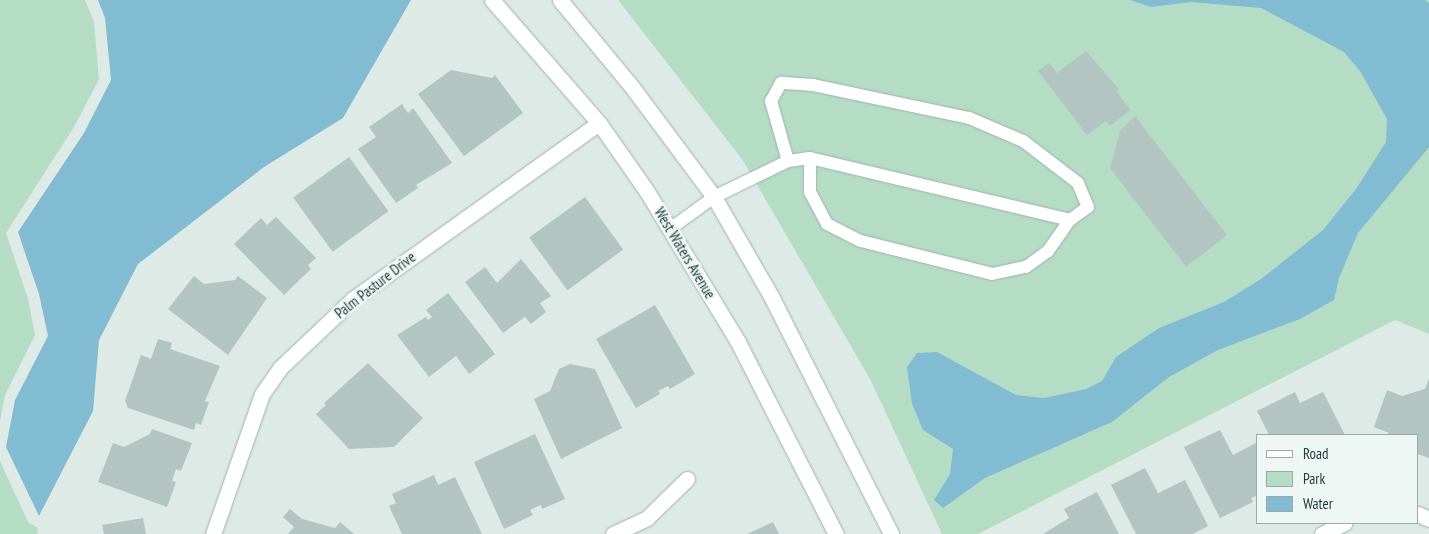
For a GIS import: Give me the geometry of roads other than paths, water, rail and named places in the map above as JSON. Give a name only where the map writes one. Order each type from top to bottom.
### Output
[{"type":"street","name":"West Waters Avenue","points":[[492,0],[599,123],[670,230],[738,342],[836,534]]},
{"type":"street","points":[[560,0],[632,87],[714,197],[770,296],[891,534]]},
{"type":"street","name":"Palm Pasture Drive","points":[[213,534],[262,394],[280,368],[353,299],[599,123]]},
{"type":"street","points":[[613,534],[647,518],[687,479]]},
{"type":"street","points":[[1322,534],[1343,524]]},
{"type":"lane","points":[[788,161],[771,101],[781,83],[813,85],[969,118],[1023,141],[1078,183],[1088,206],[1070,220],[1048,251],[1026,267],[992,274],[861,241],[827,224],[810,192],[810,158]]},
{"type":"lane","points":[[670,230],[714,197],[788,161],[810,158],[1070,220]]},
{"type":"water","points":[[98,0],[411,0],[343,118],[264,167],[138,264],[99,340],[93,411],[39,516],[6,447],[15,400],[48,336],[39,294],[18,232],[84,133],[111,80],[105,18]]},
{"type":"water","points":[[1130,0],[1425,0],[1429,3],[1429,147],[1358,233],[1339,278],[1334,300],[1300,319],[1218,350],[1169,377],[1112,422],[985,478],[943,508],[934,500],[950,474],[953,449],[923,430],[912,404],[907,367],[917,353],[937,352],[1016,395],[1044,398],[1086,389],[1102,381],[1116,357],[1159,328],[1224,302],[1261,279],[1323,230],[1356,189],[1386,142],[1387,119],[1360,71],[1344,52],[1261,8],[1191,2],[1151,7]]}]
